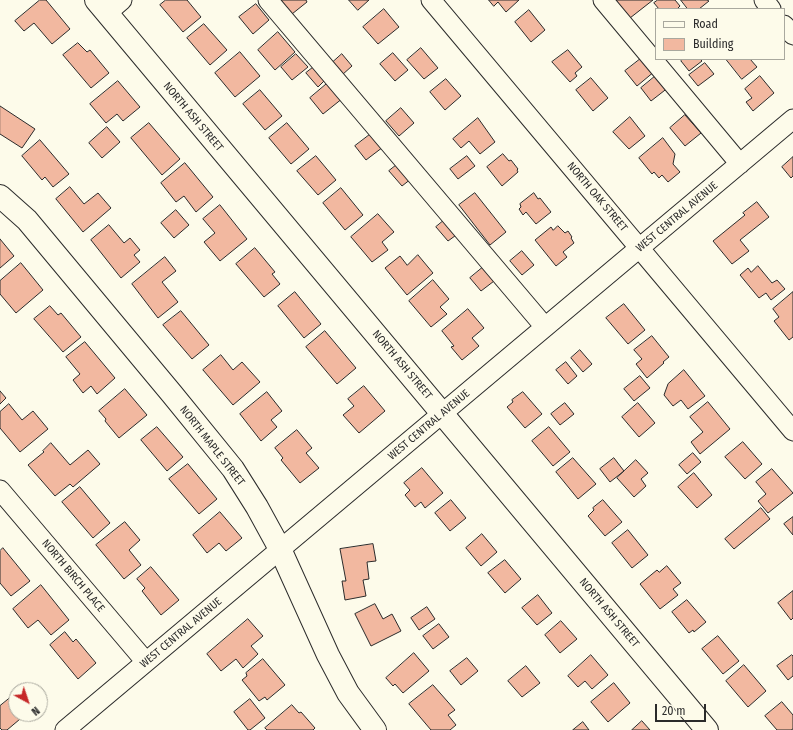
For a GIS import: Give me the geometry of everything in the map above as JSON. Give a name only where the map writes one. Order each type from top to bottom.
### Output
[{"type":"main road","name":"NORTH ASH STREET","points":[[108,4],[442,414],[707,730]]},
{"type":"main road","name":"NORTH MAPLE STREET","points":[[0,196],[27,220],[233,469],[280,549],[328,655],[348,693],[375,730]]},
{"type":"street","points":[[268,0],[545,327]]},
{"type":"street","name":"NORTH OAK STREET","points":[[431,0],[793,431]]},
{"type":"street","points":[[603,0],[740,164]]},
{"type":"street","points":[[764,0],[770,8]]},
{"type":"street","points":[[785,25],[793,35]]},
{"type":"street","name":"WEST CENTRAL AVENUE","points":[[65,730],[793,119]]},
{"type":"street","name":"NORTH BIRCH PLACE","points":[[0,490],[6,511],[146,662]]},
{"type":"building","points":[[40,0],[46,0],[70,29],[52,44],[34,23],[24,31],[15,21]]},
{"type":"building","points":[[166,0],[187,0],[201,17],[183,32],[160,5]]},
{"type":"building","points":[[281,0],[306,0],[307,2],[292,14]]},
{"type":"building","points":[[349,0],[369,0],[358,10]]},
{"type":"building","points":[[489,0],[519,0],[506,12],[498,2],[494,6]]},
{"type":"building","points":[[616,0],[653,0],[630,18]]},
{"type":"building","points":[[658,0],[675,0],[680,6],[678,8],[658,8],[654,3]]},
{"type":"building","points":[[681,0],[709,1],[700,8],[687,8]]},
{"type":"building","points":[[256,4],[269,20],[253,34],[239,17]]},
{"type":"building","points":[[384,9],[399,27],[378,44],[363,27]]},
{"type":"building","points":[[529,10],[545,30],[531,42],[515,22]]},
{"type":"building","points":[[204,24],[227,50],[210,65],[187,38]]},
{"type":"building","points":[[278,32],[295,52],[275,70],[258,50]]},
{"type":"building","points":[[78,43],[87,52],[90,50],[109,73],[91,88],[63,55]]},
{"type":"building","points":[[421,48],[438,68],[424,79],[407,60]]},
{"type":"building","points":[[568,50],[582,67],[575,73],[577,76],[570,82],[552,62]]},
{"type":"building","points":[[240,52],[260,76],[235,97],[215,73]]},
{"type":"building","points":[[393,53],[408,70],[395,81],[380,64]]},
{"type":"building","points":[[296,54],[308,67],[292,80],[281,67]]},
{"type":"building","points":[[342,54],[352,66],[342,75],[332,63]]},
{"type":"building","points":[[643,57],[655,71],[637,86],[625,71]]},
{"type":"building","points":[[701,60],[702,61],[689,71],[681,61]]},
{"type":"building","points":[[727,60],[751,60],[757,67],[742,79]]},
{"type":"building","points":[[705,63],[714,74],[698,86],[689,75]]},
{"type":"building","points":[[315,66],[326,79],[318,87],[306,73]]},
{"type":"building","points":[[658,74],[669,87],[651,101],[641,88]]},
{"type":"building","points":[[760,76],[774,93],[753,111],[746,102],[752,98],[745,89]]},
{"type":"building","points":[[591,78],[608,98],[593,111],[576,90]]},
{"type":"building","points":[[446,79],[461,96],[445,110],[430,92]]},
{"type":"building","points":[[118,81],[140,107],[123,121],[117,114],[106,123],[90,104]]},
{"type":"building","points":[[329,82],[343,98],[323,114],[310,98]]},
{"type":"building","points":[[260,90],[282,116],[265,130],[243,104]]},
{"type":"building","points":[[0,106],[35,129],[22,148],[0,134]]},
{"type":"building","points":[[401,108],[414,123],[399,136],[386,121]]},
{"type":"building","points":[[685,115],[701,133],[685,146],[670,128]]},
{"type":"building","points":[[630,117],[645,136],[629,149],[613,132]]},
{"type":"building","points":[[478,118],[495,142],[480,154],[469,141],[461,148],[453,139]]},
{"type":"building","points":[[149,123],[180,159],[162,175],[131,138]]},
{"type":"building","points":[[287,123],[309,149],[291,164],[269,138]]},
{"type":"building","points":[[107,127],[120,142],[102,158],[89,143]]},
{"type":"building","points":[[376,130],[387,144],[366,160],[355,146]]},
{"type":"building","points":[[663,138],[675,154],[673,164],[680,172],[668,182],[662,175],[659,178],[654,172],[652,174],[639,158]]},
{"type":"building","points":[[40,140],[69,174],[53,187],[45,177],[42,180],[22,156]]},
{"type":"building","points":[[503,154],[509,161],[511,160],[518,169],[518,172],[502,186],[487,167]]},
{"type":"building","points":[[316,156],[336,180],[318,195],[297,171]]},
{"type":"building","points":[[467,156],[475,166],[458,179],[450,169]]},
{"type":"building","points":[[793,157],[793,176],[791,178],[782,167]]},
{"type":"building","points":[[403,160],[416,175],[402,186],[389,171]]},
{"type":"building","points":[[185,163],[213,197],[196,212],[184,196],[176,202],[161,183]]},
{"type":"building","points":[[70,187],[84,204],[98,193],[111,208],[83,232],[56,199]]},
{"type":"building","points":[[341,188],[363,215],[345,230],[323,203]]},
{"type":"building","points":[[475,193],[506,232],[490,245],[459,205]]},
{"type":"building","points":[[534,193],[551,212],[536,224],[526,212],[523,215],[519,209],[521,207],[520,204]]},
{"type":"building","points":[[757,202],[769,217],[740,240],[749,251],[732,264],[713,241],[745,215],[743,213]]},
{"type":"building","points":[[220,205],[247,239],[220,261],[204,242],[215,233],[203,219]]},
{"type":"building","points":[[176,210],[189,225],[174,238],[161,223]]},
{"type":"building","points":[[378,214],[394,232],[382,242],[388,250],[372,262],[351,237]]},
{"type":"building","points":[[447,218],[459,233],[448,241],[436,227]]},
{"type":"building","points":[[109,225],[124,243],[130,238],[140,250],[134,255],[140,262],[121,278],[91,240]]},
{"type":"building","points":[[558,226],[565,233],[568,231],[574,243],[563,252],[567,257],[556,266],[535,240],[551,227],[553,230]]},
{"type":"building","points":[[0,239],[14,256],[0,268]]},
{"type":"building","points":[[255,248],[275,272],[272,274],[280,284],[264,297],[236,264]]},
{"type":"building","points":[[522,251],[534,265],[522,275],[510,261]]},
{"type":"building","points":[[418,255],[433,273],[407,295],[385,268],[400,256],[407,265]]},
{"type":"building","points":[[165,257],[176,271],[162,282],[178,302],[158,318],[132,284]]},
{"type":"building","points":[[21,263],[43,290],[16,313],[0,294],[0,281]]},
{"type":"building","points":[[487,264],[498,278],[481,291],[470,278]]},
{"type":"building","points":[[758,266],[772,283],[777,280],[785,289],[771,300],[766,293],[759,298],[740,275],[748,268],[751,272]]},
{"type":"building","points":[[433,280],[449,299],[440,307],[447,314],[431,327],[409,301]]},
{"type":"building","points":[[295,292],[321,324],[304,338],[278,306]]},
{"type":"building","points":[[793,292],[793,337],[789,340],[774,321],[779,317],[773,309]]},
{"type":"building","points":[[624,304],[645,330],[628,344],[606,318]]},
{"type":"building","points":[[50,306],[58,315],[61,313],[81,337],[63,352],[34,319]]},
{"type":"building","points":[[468,309],[484,328],[472,338],[479,346],[462,360],[451,347],[454,346],[442,331]]},
{"type":"building","points":[[181,311],[209,345],[192,359],[163,325]]},
{"type":"building","points":[[325,331],[356,368],[337,384],[306,347]]},
{"type":"building","points":[[652,336],[669,357],[647,378],[636,364],[642,359],[634,350]]},
{"type":"building","points":[[85,342],[115,378],[97,394],[91,386],[83,393],[73,380],[80,374],[66,357]]},
{"type":"building","points":[[580,350],[592,364],[583,372],[571,358]]},
{"type":"building","points":[[221,355],[233,370],[242,362],[260,382],[233,405],[203,370]]},
{"type":"building","points":[[566,362],[577,376],[568,384],[556,370]]},
{"type":"building","points":[[684,370],[705,396],[688,409],[681,400],[673,406],[664,395],[668,384]]},
{"type":"building","points":[[640,376],[650,388],[634,401],[624,389]]},
{"type":"building","points":[[364,386],[385,411],[359,433],[343,415],[354,406],[348,399]]},
{"type":"building","points":[[125,389],[147,415],[119,438],[99,411]]},
{"type":"building","points":[[0,391],[6,398],[0,404]]},
{"type":"building","points":[[267,392],[282,411],[271,420],[277,427],[261,441],[240,414]]},
{"type":"building","points":[[523,392],[542,414],[525,428],[507,407],[513,402],[512,400]]},
{"type":"building","points":[[708,402],[730,429],[700,454],[691,442],[703,432],[690,417]]},
{"type":"building","points":[[565,403],[574,414],[560,425],[551,414]]},
{"type":"building","points":[[638,403],[655,423],[639,437],[622,417]]},
{"type":"building","points":[[9,404],[22,420],[33,411],[48,429],[20,452],[0,428],[0,412]]},
{"type":"building","points":[[157,427],[183,457],[167,471],[141,440]]},
{"type":"building","points":[[549,427],[570,452],[553,466],[532,441]]},
{"type":"building","points":[[297,430],[312,448],[306,453],[319,468],[300,483],[281,460],[283,458],[275,448]]},
{"type":"building","points":[[743,442],[762,464],[745,479],[725,457]]},
{"type":"building","points":[[51,443],[70,465],[88,450],[100,464],[73,487],[70,484],[55,496],[28,465],[44,452],[43,451]]},
{"type":"building","points":[[693,453],[701,462],[687,474],[679,465]]},
{"type":"building","points":[[573,458],[596,484],[578,499],[556,472]]},
{"type":"building","points":[[614,458],[624,471],[610,482],[600,469]]},
{"type":"building","points":[[636,460],[648,473],[641,479],[646,486],[634,497],[617,478]]},
{"type":"building","points":[[188,464],[217,499],[199,514],[169,479]]},
{"type":"building","points":[[422,468],[443,493],[425,508],[421,502],[415,507],[405,495],[410,490],[404,483]]},
{"type":"building","points":[[772,469],[793,493],[768,513],[758,501],[766,494],[756,482]]},
{"type":"building","points":[[694,473],[712,495],[697,508],[678,487]]},
{"type":"building","points":[[80,487],[110,523],[93,538],[62,502]]},
{"type":"building","points":[[451,500],[466,518],[450,531],[435,513]]},
{"type":"building","points":[[603,500],[622,522],[605,536],[588,516],[594,510],[593,508]]},
{"type":"building","points":[[761,508],[770,519],[734,549],[725,539]]},
{"type":"building","points":[[220,512],[242,538],[226,551],[219,543],[207,553],[193,535]]},
{"type":"building","points":[[793,517],[793,535],[784,524]]},
{"type":"building","points":[[125,522],[140,540],[129,550],[141,565],[124,579],[96,545]]},
{"type":"building","points":[[628,530],[648,555],[632,568],[612,543]]},
{"type":"building","points":[[482,534],[497,552],[481,566],[466,548]]},
{"type":"building","points":[[373,544],[376,561],[367,562],[369,579],[363,580],[366,596],[345,600],[342,581],[346,581],[340,549]]},
{"type":"building","points":[[3,548],[30,581],[11,596],[0,583],[0,551]]},
{"type":"building","points":[[505,560],[521,579],[505,593],[488,573]]},
{"type":"building","points":[[667,566],[681,583],[673,589],[678,595],[660,609],[640,584],[657,570],[659,572]]},
{"type":"building","points":[[151,567],[179,600],[161,615],[142,591],[145,588],[137,579]]},
{"type":"building","points":[[41,585],[69,620],[51,635],[38,620],[28,628],[13,609]]},
{"type":"building","points":[[793,591],[793,618],[791,620],[778,603]]},
{"type":"building","points":[[538,595],[552,613],[537,625],[522,608]]},
{"type":"building","points":[[687,600],[706,622],[694,632],[693,630],[689,633],[672,612]]},
{"type":"building","points":[[375,604],[383,619],[392,614],[401,631],[371,646],[355,614]]},
{"type":"building","points":[[427,607],[435,619],[419,630],[411,618]]},
{"type":"building","points":[[248,619],[263,636],[251,646],[258,654],[243,668],[236,659],[221,671],[207,654]]},
{"type":"building","points":[[561,621],[577,639],[560,653],[545,635]]},
{"type":"building","points":[[439,624],[449,637],[433,649],[423,636]]},
{"type":"building","points":[[65,632],[73,642],[76,639],[96,663],[78,679],[50,645]]},
{"type":"building","points":[[718,636],[739,661],[723,674],[702,649]]},
{"type":"building","points":[[414,653],[429,671],[403,693],[395,684],[393,686],[386,678]]},
{"type":"building","points":[[591,655],[608,675],[592,689],[585,681],[578,687],[568,676]]},
{"type":"building","points":[[792,655],[793,676],[788,680],[777,666]]},
{"type":"building","points":[[467,658],[478,671],[461,685],[450,671]]},
{"type":"building","points":[[263,659],[285,685],[267,700],[265,697],[259,701],[242,680],[247,676],[246,673]]},
{"type":"building","points":[[744,665],[766,691],[748,707],[726,681]]},
{"type":"building","points":[[526,666],[540,683],[522,697],[508,681]]},
{"type":"building","points":[[614,683],[630,703],[608,722],[591,702]]},
{"type":"building","points":[[433,685],[455,710],[448,715],[456,725],[450,730],[431,730],[409,704]]},
{"type":"building","points":[[250,699],[265,718],[248,730],[234,712]]},
{"type":"building","points":[[8,700],[8,722],[16,722],[7,730],[2,730],[0,728],[0,706]]},
{"type":"building","points":[[782,702],[793,715],[793,729],[791,730],[777,730],[765,716]]},
{"type":"building","points":[[292,705],[299,713],[301,712],[315,728],[313,730],[267,730],[265,728]]},
{"type":"building","points":[[642,721],[650,730],[632,730]]},
{"type":"building","points":[[583,722],[589,730],[573,730]]}]
